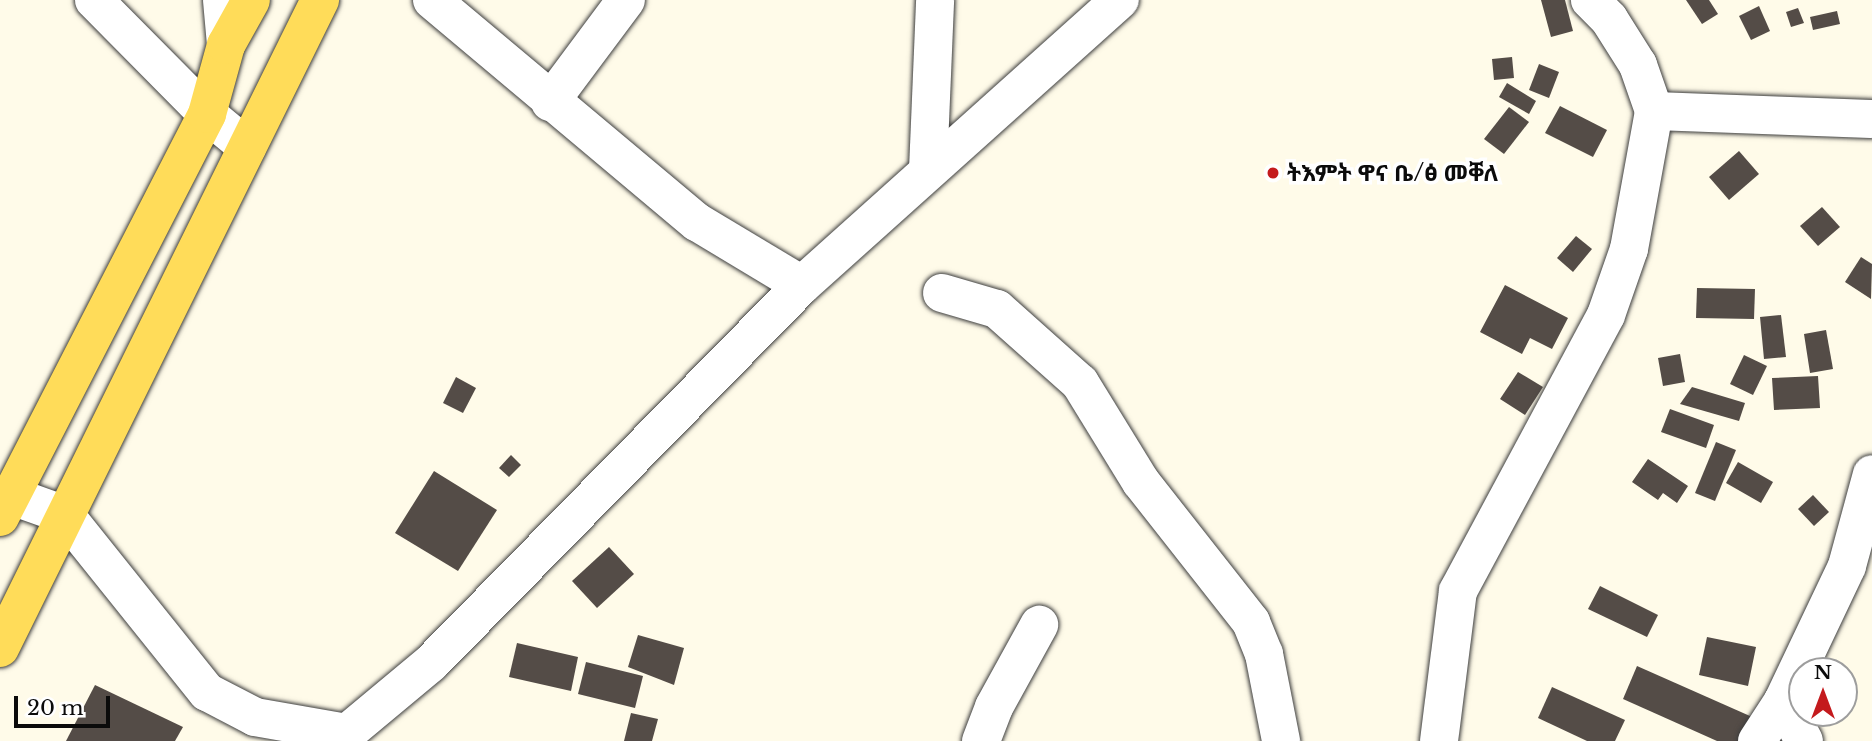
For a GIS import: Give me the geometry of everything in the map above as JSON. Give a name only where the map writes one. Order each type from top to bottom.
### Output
[{"type":"main road","points":[[6,506],[207,114],[226,45],[251,0]]},
{"type":"main road","points":[[0,648],[320,0]]},
{"type":"street","points":[[94,0],[207,114],[247,147]]},
{"type":"street","points":[[222,0],[226,45]]},
{"type":"street","points":[[432,0],[550,102],[697,222],[802,285]]},
{"type":"street","points":[[550,102],[626,0]]},
{"type":"street","points":[[928,170],[935,0]]},
{"type":"street","points":[[6,506],[65,515],[207,692],[265,729],[346,737],[430,663],[802,285],[1120,0]]},
{"type":"street","points":[[1439,741],[1458,591],[1606,315],[1629,248],[1654,111],[1638,65],[1609,19],[1590,0]]},
{"type":"street","points":[[1654,111],[1872,119]]},
{"type":"street","points":[[942,293],[997,309],[1080,383],[1141,482],[1251,622],[1264,654],[1281,741]]},
{"type":"street","points":[[1757,741],[1783,701],[1847,566],[1872,474]]},
{"type":"street","points":[[982,741],[994,706],[1039,625]]},
{"type":"street","points":[[1783,701],[1804,741]]},
{"type":"building","points":[[1541,0],[1565,0],[1573,31],[1551,37]]},
{"type":"building","points":[[1686,0],[1709,0],[1718,14],[1702,24]]},
{"type":"building","points":[[1759,6],[1770,31],[1751,40],[1739,16]]},
{"type":"building","points":[[1798,8],[1804,23],[1791,27],[1786,12]]},
{"type":"building","points":[[1837,11],[1840,24],[1813,30],[1810,17]]},
{"type":"building","points":[[1512,57],[1514,78],[1494,80],[1492,59]]},
{"type":"building","points":[[1539,64],[1559,72],[1549,98],[1529,90]]},
{"type":"building","points":[[1507,83],[1536,101],[1529,114],[1499,97]]},
{"type":"building","points":[[1560,106],[1607,130],[1593,157],[1545,133]]},
{"type":"building","points":[[1509,107],[1529,122],[1504,154],[1484,139]]},
{"type":"building","points":[[1739,151],[1759,174],[1729,200],[1709,177]]},
{"type":"building","points":[[1822,207],[1840,227],[1818,246],[1800,226]]},
{"type":"building","points":[[1576,236],[1592,249],[1573,272],[1557,258]]},
{"type":"building","points":[[1861,257],[1872,264],[1871,299],[1845,282]]},
{"type":"building","points":[[1505,285],[1568,318],[1552,349],[1530,338],[1522,354],[1480,332]]},
{"type":"building","points":[[1697,288],[1755,289],[1754,319],[1696,318]]},
{"type":"building","points":[[1781,315],[1786,357],[1764,359],[1760,317]]},
{"type":"building","points":[[1826,330],[1833,369],[1810,373],[1804,334]]},
{"type":"building","points":[[1680,354],[1685,382],[1663,386],[1658,358]]},
{"type":"building","points":[[1744,355],[1767,366],[1753,395],[1730,384]]},
{"type":"building","points":[[1518,372],[1543,387],[1525,415],[1500,399]]},
{"type":"building","points":[[1818,376],[1820,408],[1774,410],[1772,378]]},
{"type":"building","points":[[456,377],[476,388],[463,413],[443,403]]},
{"type":"building","points":[[1692,387],[1745,403],[1739,421],[1680,404]]},
{"type":"building","points":[[1670,409],[1714,425],[1706,448],[1661,432]]},
{"type":"building","points":[[1716,442],[1736,450],[1715,501],[1695,493]]},
{"type":"building","points":[[511,455],[521,465],[509,477],[499,468]]},
{"type":"building","points":[[1648,459],[1688,486],[1677,503],[1663,493],[1658,500],[1632,482]]},
{"type":"building","points":[[1738,462],[1773,482],[1761,503],[1726,483]]},
{"type":"building","points":[[434,471],[497,510],[458,571],[395,533]]},
{"type":"building","points":[[1813,495],[1829,512],[1814,526],[1798,509]]},
{"type":"building","points":[[609,547],[634,574],[597,608],[572,581]]},
{"type":"building","points":[[1600,586],[1658,615],[1647,637],[1588,609]]},
{"type":"building","points":[[638,635],[684,648],[674,685],[628,667]]},
{"type":"building","points":[[1707,637],[1756,647],[1748,686],[1699,675]]},
{"type":"building","points":[[517,643],[578,657],[571,691],[509,677]]},
{"type":"building","points":[[586,662],[643,676],[635,708],[578,694]]},
{"type":"building","points":[[1637,666],[1759,720],[1750,741],[1717,741],[1623,699]]},
{"type":"building","points":[[95,685],[183,727],[175,741],[66,741]]},
{"type":"building","points":[[1552,687],[1625,720],[1615,741],[1587,741],[1538,718]]},
{"type":"building","points":[[631,713],[658,719],[652,741],[624,741]]},
{"type":"place","name":"ትእምት ዋና ቤ/ፅ መቐለ","points":[[1273,173]]}]
